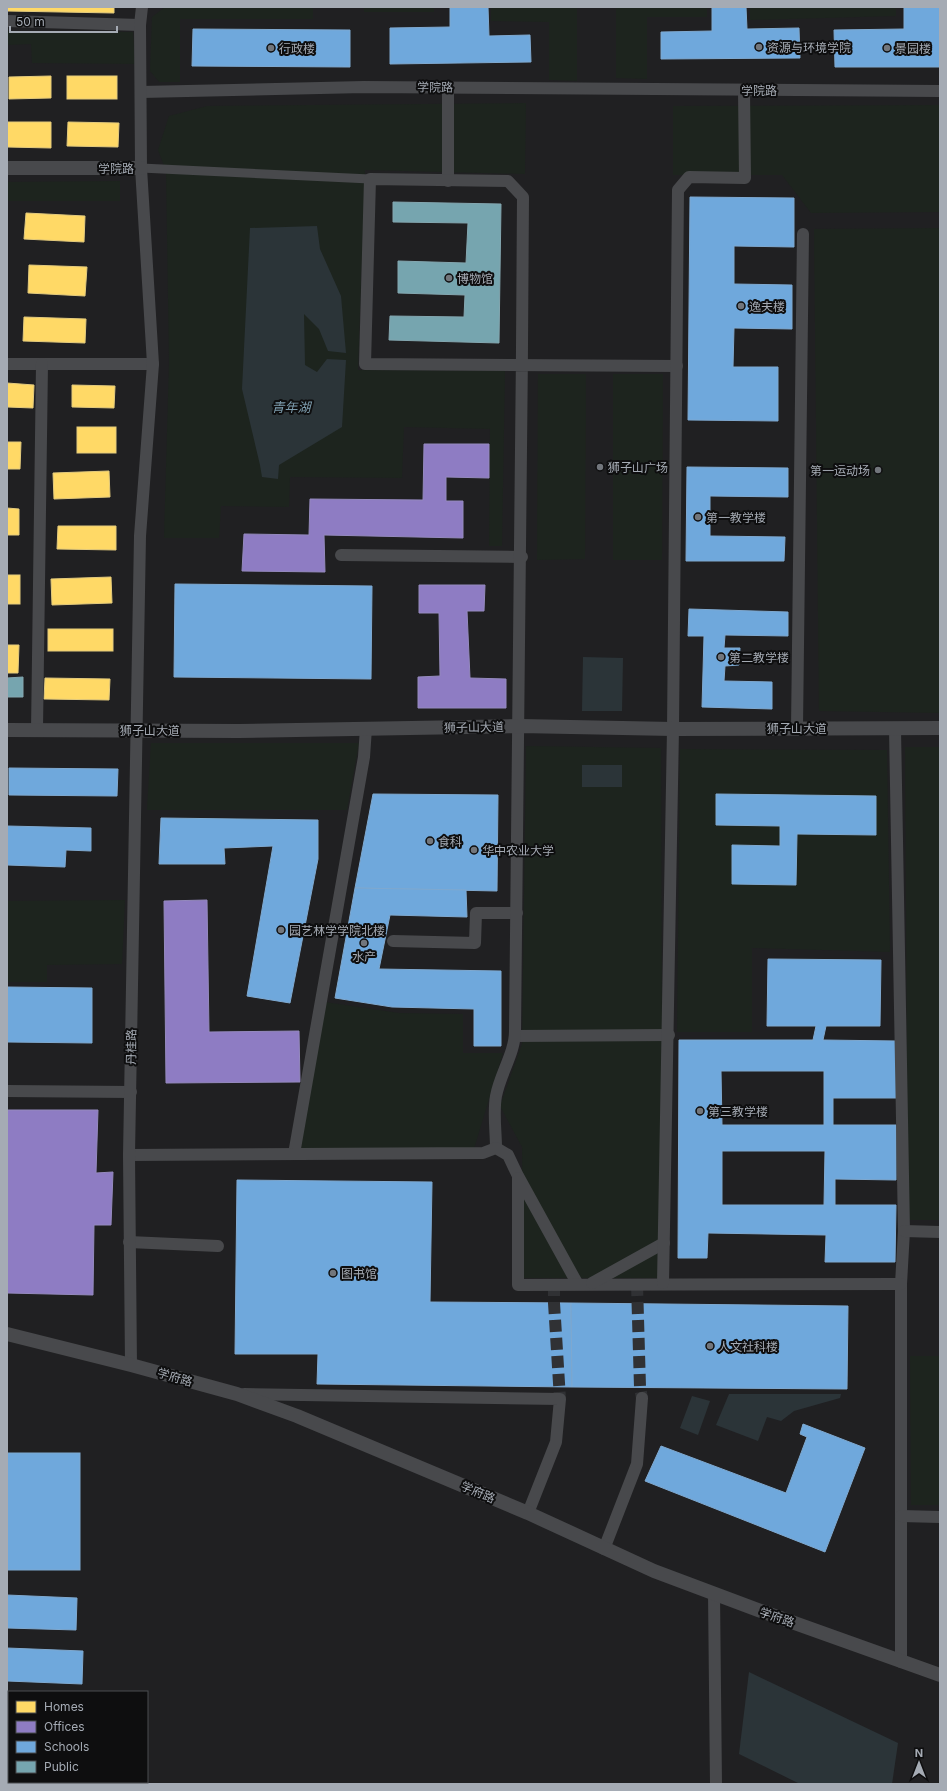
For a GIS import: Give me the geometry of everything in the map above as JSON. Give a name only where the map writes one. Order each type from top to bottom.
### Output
[{"type":"street","points":[[141,92],[140,26],[145,9]]},
{"type":"street","points":[[7,21],[140,26]]},
{"type":"street","name":"学院路","points":[[7,168],[141,168],[141,92],[356,87],[940,91]]},
{"type":"street","points":[[448,88],[448,181]]},
{"type":"street","points":[[663,1284],[669,1035],[678,190],[689,177],[745,178],[744,90]]},
{"type":"street","points":[[141,168],[370,180],[508,181],[522,197],[522,557],[515,1036],[496,1097],[496,1148]]},
{"type":"street","name":"丹桂路","points":[[130,1365],[129,1155],[140,536],[153,364],[141,168]]},
{"type":"street","points":[[370,180],[365,364],[677,366]]},
{"type":"street","points":[[796,728],[803,234]]},
{"type":"street","points":[[7,364],[153,364]]},
{"type":"street","points":[[38,730],[42,364]]},
{"type":"street","points":[[341,554],[522,557]]},
{"type":"street","name":"狮子山大道","points":[[7,730],[520,726],[673,729],[940,728]]},
{"type":"street","points":[[294,1154],[364,757],[366,728]]},
{"type":"street","points":[[895,729],[904,1231],[902,1284],[901,1662]]},
{"type":"street","points":[[393,940],[475,943],[476,913],[517,913]]},
{"type":"street","points":[[515,1036],[669,1035]]},
{"type":"street","points":[[7,1091],[130,1092]]},
{"type":"street","points":[[129,1155],[483,1153],[496,1148]]},
{"type":"street","points":[[496,1148],[508,1155],[518,1176],[578,1284]]},
{"type":"street","points":[[518,1176],[518,1285],[902,1284]]},
{"type":"street","points":[[904,1231],[940,1232]]},
{"type":"street","points":[[129,1242],[218,1246]]},
{"type":"street","points":[[591,1284],[664,1243]]},
{"type":"street","name":"学府路","points":[[7,1334],[237,1394],[297,1416],[528,1513],[654,1571],[940,1675]]},
{"type":"street","points":[[237,1394],[560,1399],[556,1442],[528,1513]]},
{"type":"street","points":[[604,1549],[637,1464],[642,1398]]},
{"type":"street","points":[[901,1516],[940,1517]]},
{"type":"street","points":[[714,1593],[716,1784]]},
{"type":"shaded area","name":"华中农业大学","points":[[7,7],[940,7],[940,1784],[7,1784]]},
{"type":"shaded area","points":[[165,7],[313,7],[313,19],[180,19],[180,82],[159,82],[150,71],[152,17]]},
{"type":"shaded area","points":[[364,7],[434,7],[434,12],[364,12]]},
{"type":"shaded area","points":[[491,7],[577,7],[577,81],[549,80],[549,22],[491,21]]},
{"type":"shaded area","points":[[616,7],[707,7],[707,17],[647,17],[647,79],[616,78]]},
{"type":"shaded area","points":[[750,7],[896,7],[896,16],[750,20]]},
{"type":"shaded area","points":[[7,31],[133,32],[135,64],[32,63],[31,44],[7,45]]},
{"type":"shaded area","points":[[526,103],[525,174],[365,170],[358,370],[505,371],[502,546],[489,546],[490,429],[404,427],[402,478],[290,477],[289,507],[221,506],[219,538],[164,538],[169,362],[166,171],[158,150],[169,116],[207,106]]},
{"type":"shaded area","points":[[940,105],[940,212],[811,213],[782,175],[673,175],[673,106]]},
{"type":"shaded area","points":[[120,181],[120,201],[7,201],[7,182]]},
{"type":"shaded area","name":"第一运动场","points":[[940,228],[940,713],[819,711],[814,229]]},
{"type":"shaded area","points":[[538,374],[586,374],[585,559],[537,560]]},
{"type":"shaded area","points":[[613,374],[663,374],[662,560],[613,560]]},
{"type":"shaded area","points":[[151,743],[359,743],[347,810],[147,810]]},
{"type":"shaded area","points":[[526,746],[661,748],[662,1043],[658,1278],[523,1278],[522,1147],[500,1106],[522,1044]]},
{"type":"shaded area","points":[[905,747],[940,747],[940,1220],[908,1220]]},
{"type":"shaded area","points":[[680,749],[887,750],[890,952],[752,948],[752,1032],[677,1032]]},
{"type":"shaded area","points":[[125,900],[122,964],[47,965],[47,982],[7,982],[7,901]]},
{"type":"shaded area","points":[[325,1002],[399,1013],[463,1014],[463,1053],[503,1053],[473,1152],[300,1149]]},
{"type":"shaded area","points":[[910,1356],[940,1356],[940,1505],[911,1505]]},
{"type":"water","name":"青年湖","points":[[317,226],[320,249],[341,296],[346,353],[328,351],[319,329],[304,314],[305,365],[317,372],[327,359],[346,360],[342,427],[279,465],[278,479],[262,477],[242,389],[250,228]]},
{"type":"water","points":[[583,657],[623,658],[622,711],[582,711]]},
{"type":"water","points":[[582,765],[622,765],[622,787],[582,787]]},
{"type":"water","points":[[729,1394],[841,1394],[840,1398],[794,1411],[781,1421],[767,1417],[758,1441],[716,1425]]},
{"type":"water","points":[[692,1396],[710,1401],[698,1435],[680,1428]]},
{"type":"water","points":[[749,1672],[898,1743],[892,1784],[800,1784],[739,1754]]},
{"type":"building: Homes","points":[[7,7],[114,7],[114,13],[7,11]]},
{"type":"building: Homes","points":[[51,76],[51,98],[9,99],[9,77]]},
{"type":"building: Homes","points":[[67,76],[117,76],[117,99],[67,99]]},
{"type":"building: Homes","points":[[7,122],[51,122],[51,148],[7,147]]},
{"type":"building: Homes","points":[[68,122],[119,123],[118,147],[67,146]]},
{"type":"building: Homes","points":[[26,213],[85,216],[84,242],[24,239]]},
{"type":"building: Homes","points":[[29,265],[87,267],[85,296],[28,293]]},
{"type":"building: Homes","points":[[24,317],[86,319],[85,343],[23,341]]},
{"type":"building: Homes","points":[[7,383],[34,385],[33,408],[7,407]]},
{"type":"building: Homes","points":[[72,385],[115,386],[114,408],[72,407]]},
{"type":"building: Homes","points":[[77,427],[116,427],[116,453],[77,453]]},
{"type":"building: Homes","points":[[7,442],[21,442],[20,469],[7,469]]},
{"type":"building: Homes","points":[[109,471],[110,497],[54,499],[53,473]]},
{"type":"building: Homes","points":[[7,508],[19,509],[19,535],[7,535]]},
{"type":"building: Homes","points":[[58,526],[116,526],[116,550],[57,549]]},
{"type":"building: Homes","points":[[7,575],[20,575],[20,604],[7,604]]},
{"type":"building: Homes","points":[[111,577],[112,603],[52,605],[51,579]]},
{"type":"building: Homes","points":[[48,629],[113,629],[113,651],[48,651]]},
{"type":"building: Homes","points":[[7,645],[19,645],[18,673],[7,673]]},
{"type":"building: Homes","points":[[45,678],[110,679],[109,700],[44,699]]},
{"type":"building: Offices","points":[[424,444],[489,444],[489,478],[446,477],[446,501],[463,501],[463,538],[324,535],[325,572],[242,571],[244,534],[309,535],[310,499],[423,500]]},
{"type":"building: Offices","points":[[419,585],[485,585],[484,611],[467,611],[470,678],[506,679],[506,708],[418,708],[418,677],[440,676],[439,613],[419,613]]},
{"type":"building: Offices","points":[[207,900],[209,1032],[299,1031],[300,1082],[166,1083],[164,901]]},
{"type":"building: Offices","points":[[7,1110],[98,1110],[96,1173],[113,1172],[111,1225],[94,1225],[93,1295],[7,1293]]},
{"type":"building: Schools","points":[[450,7],[488,7],[489,36],[530,35],[531,62],[390,64],[390,28],[450,27]]},
{"type":"building: Schools","points":[[712,7],[746,7],[747,29],[799,28],[800,58],[661,59],[661,32],[712,31]]},
{"type":"building: Schools","name":"景园楼","points":[[904,7],[940,7],[940,67],[835,67],[834,30],[904,29]]},
{"type":"building: Schools","name":"行政楼","points":[[193,29],[350,30],[350,67],[192,66]]},
{"type":"building: Schools","name":"逸夫楼","points":[[690,197],[794,198],[794,247],[734,246],[734,284],[792,285],[792,329],[734,328],[733,367],[778,367],[778,421],[688,420]]},
{"type":"building: Schools","name":"第一教学楼","points":[[687,467],[788,468],[788,497],[710,496],[710,536],[785,537],[784,561],[686,561]]},
{"type":"building: Schools","points":[[175,584],[372,586],[371,679],[174,677]]},
{"type":"building: Schools","name":"第二教学楼","points":[[689,609],[788,612],[788,636],[725,635],[724,648],[740,648],[739,665],[725,666],[724,681],[772,682],[772,709],[702,707],[704,636],[688,636]]},
{"type":"building: Schools","points":[[9,768],[118,769],[117,796],[9,795]]},
{"type":"building: Schools","name":"食科","points":[[373,794],[498,795],[497,891],[355,888]]},
{"type":"building: Schools","points":[[716,794],[876,796],[876,835],[797,834],[796,885],[732,884],[732,845],[780,846],[780,826],[716,825]]},
{"type":"building: Schools","name":"园艺林学学院北楼","points":[[161,818],[318,820],[318,859],[290,1003],[247,996],[273,846],[224,848],[225,864],[159,864]]},
{"type":"building: Schools","points":[[7,826],[91,828],[91,851],[66,850],[65,867],[7,865]]},
{"type":"building: Schools","name":"水产","points":[[355,888],[466,890],[467,917],[390,915],[379,969],[501,971],[501,1046],[474,1046],[474,1009],[392,1007],[335,998]]},
{"type":"building: Schools","name":"第三教学楼","points":[[768,959],[881,960],[880,1026],[826,1026],[823,1040],[897,1041],[897,1098],[833,1098],[833,1125],[896,1125],[896,1180],[835,1179],[835,1205],[896,1205],[895,1262],[825,1262],[826,1235],[708,1233],[707,1258],[678,1258],[679,1040],[813,1040],[816,1026],[767,1026]],"holes":[[[721,1071],[824,1071],[824,1125],[722,1125]],[[722,1151],[825,1151],[824,1205],[722,1205]]]},
{"type":"building: Schools","points":[[7,987],[92,988],[92,1043],[7,1042]]},
{"type":"building: Schools","name":"图书馆","points":[[237,1180],[432,1182],[430,1302],[571,1303],[572,1387],[317,1384],[318,1354],[235,1354]]},
{"type":"building: Schools","name":"人文社科楼","points":[[571,1303],[848,1306],[847,1389],[572,1387]]},
{"type":"building: Schools","points":[[803,1424],[865,1448],[825,1552],[645,1481],[661,1446],[786,1493],[807,1437],[800,1434]]},
{"type":"building: Schools","points":[[7,1453],[80,1453],[80,1570],[7,1570]]},
{"type":"building: Schools","points":[[7,1595],[77,1598],[76,1630],[7,1628]]},
{"type":"building: Schools","points":[[7,1648],[83,1651],[82,1684],[7,1681]]},
{"type":"building: Schools","points":[[7,1695],[8,1695],[8,1724],[7,1753]]},
{"type":"building: Public","name":"博物馆","points":[[393,202],[501,204],[499,343],[389,340],[390,316],[464,317],[465,295],[398,293],[398,261],[466,263],[468,223],[393,222]]},
{"type":"building: Public","points":[[23,677],[23,697],[7,697],[7,678]]},
{"type":"tunnel","points":[[554,1284],[560,1399]]},
{"type":"tunnel","points":[[637,1284],[640,1387],[642,1398]]},
{"type":"place","name":"资源与环境学院","points":[[759,47]]},
{"type":"place","name":"行政楼","points":[[271,48]]},
{"type":"place","name":"景园楼","points":[[887,48]]},
{"type":"place","name":"博物馆","points":[[449,278]]},
{"type":"place","name":"逸夫楼","points":[[741,306]]},
{"type":"place","name":"狮子山广场","points":[[600,467]]},
{"type":"place","name":"第一运动场","points":[[878,470]]},
{"type":"place","name":"第一教学楼","points":[[698,517]]},
{"type":"place","name":"第二教学楼","points":[[721,657]]},
{"type":"place","name":"食科","points":[[430,841]]},
{"type":"place","name":"华中农业大学","points":[[474,850]]},
{"type":"place","name":"园艺林学学院北楼","points":[[281,930]]},
{"type":"place","name":"水产","points":[[364,943]]},
{"type":"place","name":"第三教学楼","points":[[700,1111]]},
{"type":"place","name":"图书馆","points":[[333,1273]]},
{"type":"place","name":"人文社科楼","points":[[710,1346]]}]
